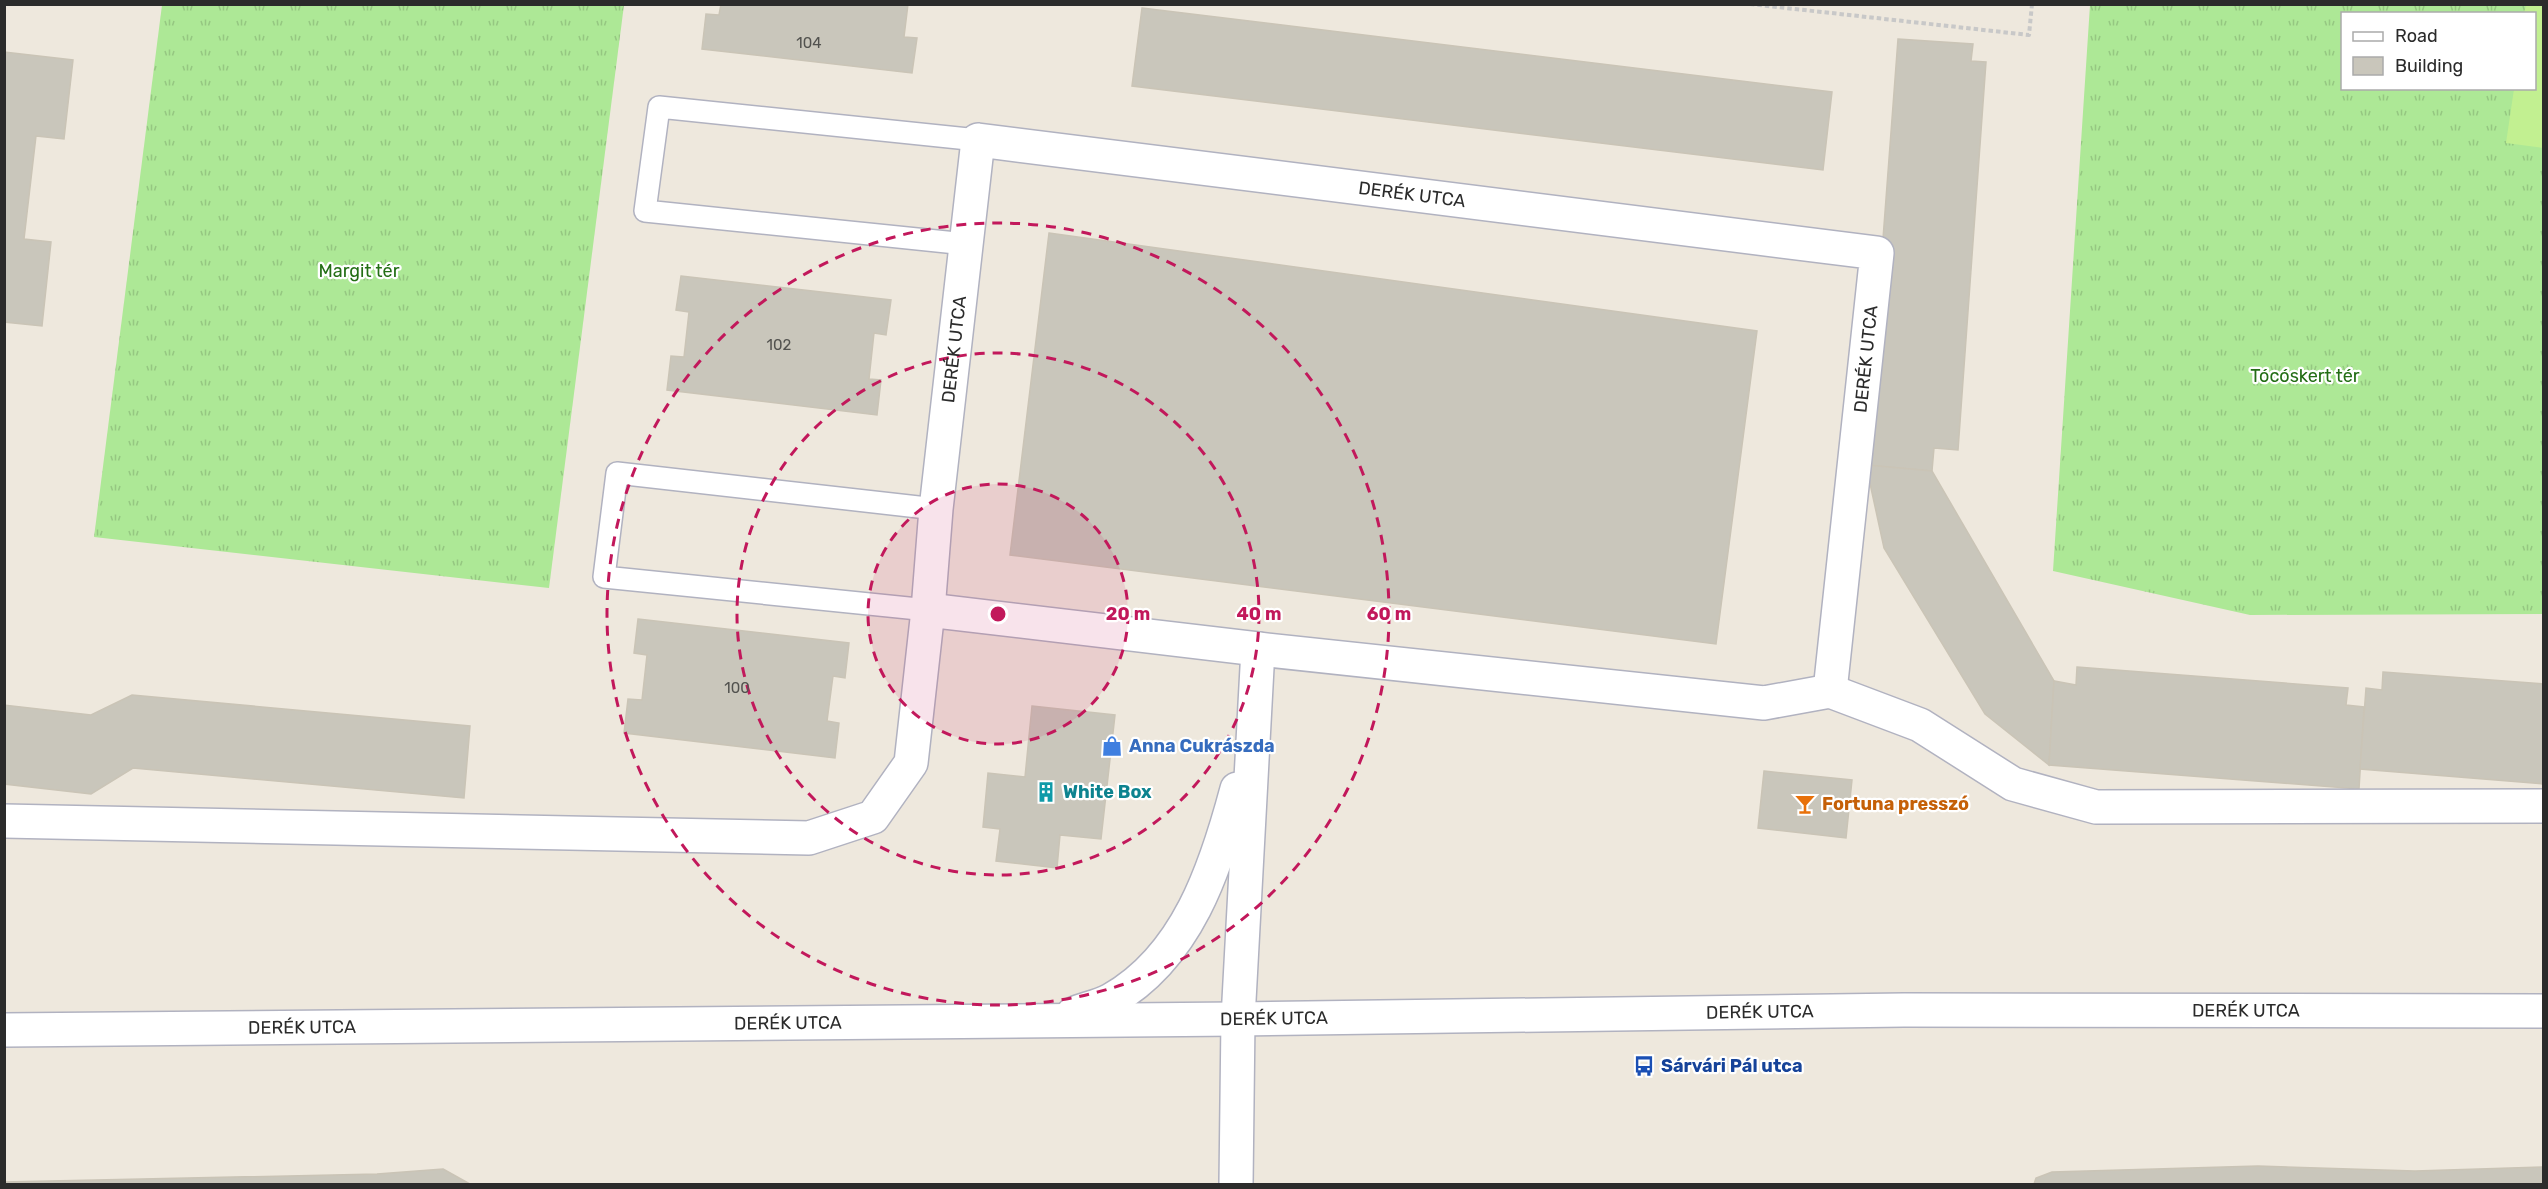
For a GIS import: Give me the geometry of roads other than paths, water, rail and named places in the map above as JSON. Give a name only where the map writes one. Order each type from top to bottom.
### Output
[{"type":"street","name":"DERÉK UTCA","points":[[4,821],[809,838],[873,818],[911,763],[928,610],[936,508],[978,140],[1877,253],[1830,691]]},
{"type":"street","points":[[928,610],[1258,649],[1764,703],[1830,691],[1920,725],[2013,784],[2096,807],[2544,806]]},
{"type":"street","points":[[1236,1185],[1238,1019],[1258,649]]},
{"type":"street","points":[[1052,1021],[1110,1001],[1138,982],[1180,933],[1197,906],[1227,829],[1254,724]]},
{"type":"street","name":"DERÉK UTCA","points":[[4,1030],[1052,1021],[1904,1010],[2544,1011]]},
{"type":"lane","points":[[966,244],[645,211],[659,107],[978,140]]},
{"type":"lane","points":[[928,610],[604,577],[617,473],[936,508]]},
{"type":"place","name":"Anna Cukrászda","points":[[1112,746]]},
{"type":"place","name":"White Box","points":[[1046,792]]},
{"type":"place","name":"Fortuna presszó","points":[[1805,804]]},
{"type":"place","name":"Sárvári Pál utca","points":[[1644,1066]]},
{"type":"park label","name":"Margit tér","points":[[359,271]]},
{"type":"park label","name":"Tócóskert tér","points":[[2305,376]]}]
